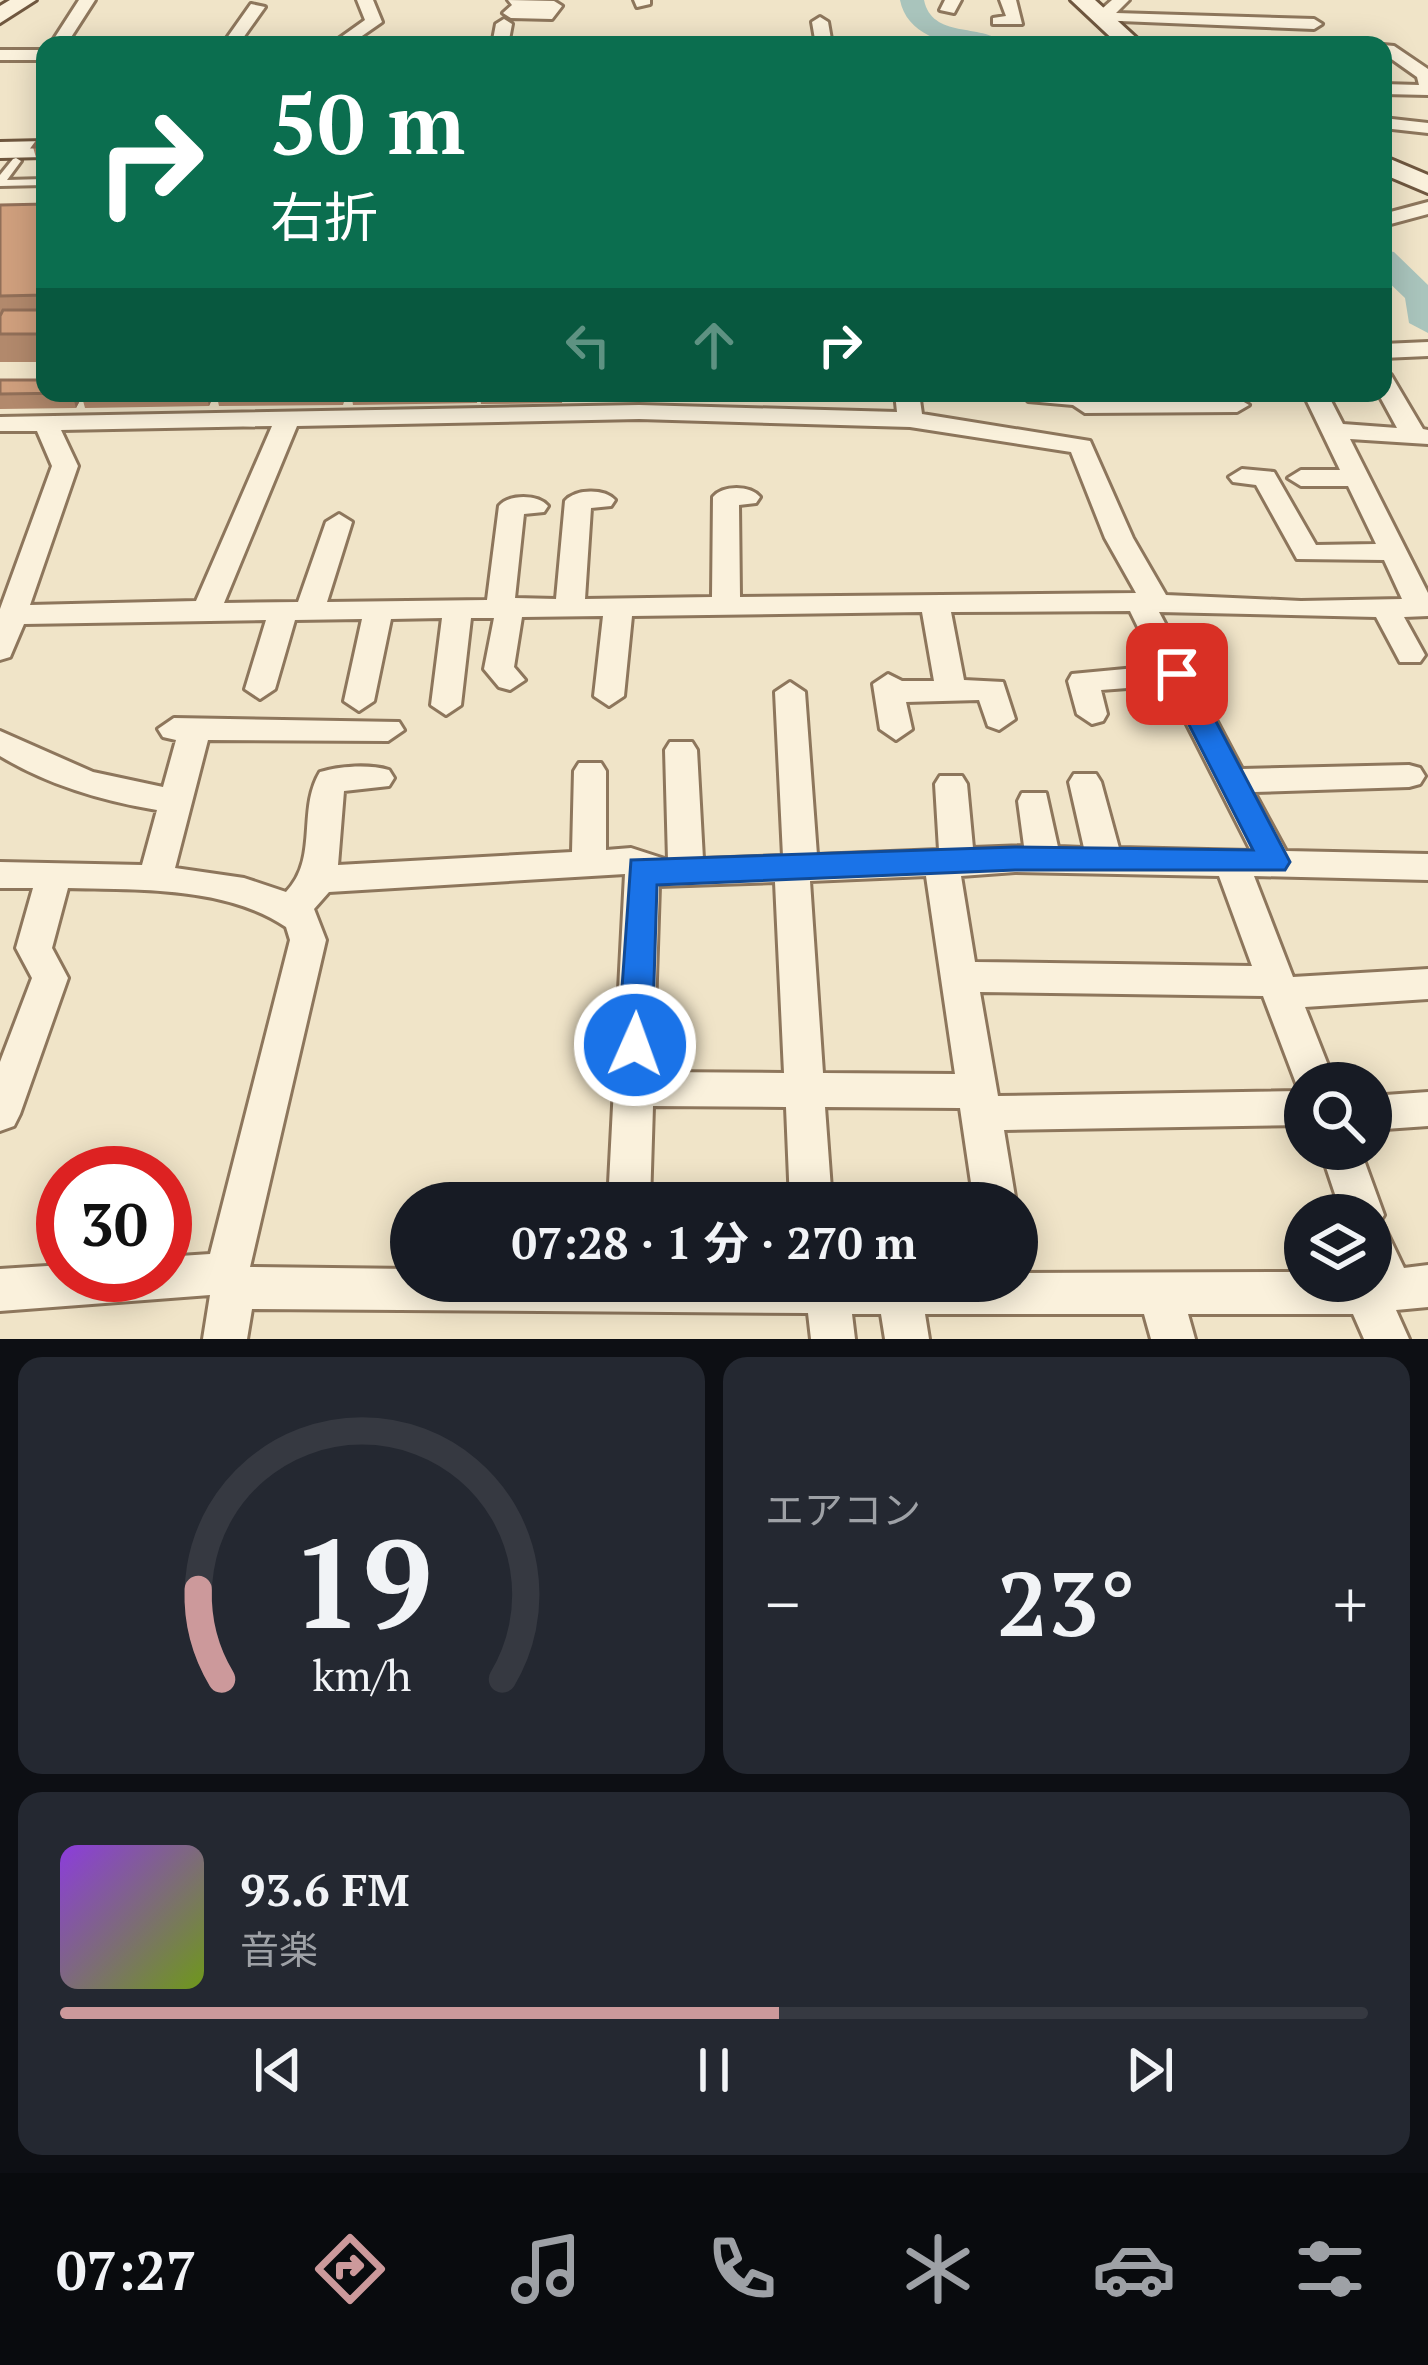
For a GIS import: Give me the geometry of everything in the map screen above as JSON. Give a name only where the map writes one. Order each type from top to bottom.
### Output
[{"type":"main road","points":[[0,7],[10,0]]},
{"type":"main road","points":[[0,16],[25,0]]},
{"type":"main road","points":[[1082,0],[1123,36]]},
{"type":"main road","points":[[1392,168],[1428,185]]},
{"type":"street","points":[[64,36],[87,0]]},
{"type":"street","points":[[352,36],[374,22],[365,0]]},
{"type":"street","points":[[1102,17],[1121,0]]},
{"type":"street","points":[[1243,0],[1264,36]]},
{"type":"street","points":[[988,4],[1009,2],[1016,22],[999,21]]},
{"type":"street","points":[[236,36],[257,7]]},
{"type":"street","points":[[1102,17],[1314,24]]},
{"type":"street","points":[[820,22],[822,36]]},
{"type":"street","points":[[502,36],[504,24]]},
{"type":"street","points":[[1392,49],[1428,48]]},
{"type":"street","points":[[1392,53],[1425,75],[1428,87],[1392,89]]},
{"type":"street","points":[[0,56],[36,55]]},
{"type":"street","points":[[1392,128],[1428,130]]},
{"type":"street","points":[[1392,218],[1428,208]]},
{"type":"street","points":[[1392,351],[1428,350]]},
{"type":"street","points":[[1392,394],[1423,440]]},
{"type":"street","points":[[1074,441],[1084,436],[1086,402]]},
{"type":"street","points":[[1162,402],[1237,405]]},
{"type":"street","points":[[47,427],[65,466],[11,586],[5,631],[216,610],[570,604],[1147,602],[1424,608],[1321,402]]},
{"type":"street","points":[[0,424],[47,427],[909,406],[1074,441],[1087,453],[1177,674],[1274,862]]},
{"type":"street","points":[[216,610],[210,598],[288,418]]},
{"type":"street","points":[[1337,431],[1423,440]]},
{"type":"street","points":[[1243,477],[1265,477],[1277,522],[1307,553],[1393,552]]},
{"type":"street","points":[[1301,478],[1356,478]]},
{"type":"street","points":[[726,605],[726,497],[747,497]]},
{"type":"street","points":[[570,604],[578,501],[602,500]]},
{"type":"street","points":[[511,680],[500,669],[512,506],[535,506]]},
{"type":"street","points":[[260,689],[340,522]]},
{"type":"street","points":[[609,696],[619,604]]},
{"type":"street","points":[[935,605],[951,690]]},
{"type":"street","points":[[446,705],[458,607]]},
{"type":"street","points":[[359,700],[380,609]]},
{"type":"street","points":[[1385,609],[1408,655]]},
{"type":"street","points":[[1092,714],[1083,681],[1177,674]]},
{"type":"street","points":[[896,729],[889,688],[992,689],[1003,718]]},
{"type":"street","points":[[789,692],[811,1182]]},
{"type":"street","points":[[155,879],[184,729],[388,730]]},
{"type":"street","points":[[0,742],[51,770],[129,795],[172,800]]},
{"type":"street","points":[[681,750],[686,872]]},
{"type":"street","points":[[589,863],[590,771]]},
{"type":"street","points":[[292,909],[320,879],[331,780],[378,778]]},
{"type":"street","points":[[1233,781],[1397,783]]},
{"type":"street","points":[[1085,782],[1105,862]]},
{"type":"street","points":[[951,784],[950,864],[961,977],[992,1182]]},
{"type":"street","points":[[1034,801],[1043,860]]},
{"type":"street","points":[[320,879],[631,860],[642,868],[686,872],[1043,860],[1428,867]]},
{"type":"street","points":[[1232,864],[1307,1062]]},
{"type":"street","points":[[630,1182],[642,868]]},
{"type":"street","points":[[0,875],[155,879],[273,901],[302,919],[308,940],[230,1280],[225,1339]]},
{"type":"street","points":[[0,1114],[50,978],[34,948],[54,875]]},
{"type":"street","points":[[961,977],[1279,987],[1428,984]]},
{"type":"street","points":[[633,1089],[805,1090],[981,1102],[1284,1108]]},
{"type":"street","points":[[1392,1112],[1428,1109]]},
{"type":"street","points":[[0,1290],[230,1280],[390,1282]]},
{"type":"street","points":[[1038,1288],[1160,1293],[1395,1290],[1387,1339]]},
{"type":"street","points":[[1160,1293],[1173,1339]]},
{"type":"street","points":[[823,1302],[832,1339]]},
{"type":"street","points":[[901,1302],[907,1339]]},
{"type":"lane","points":[[8,155],[0,182],[36,182]]},
{"type":"building","points":[[36,204],[36,295],[0,296],[0,205]]},
{"type":"building","points":[[3,310],[36,310],[36,334],[0,334]]},
{"type":"building","points":[[0,380],[36,380],[36,394],[0,394]]},
{"type":"waterway","points":[[912,0],[921,21],[959,36]]},
{"type":"waterway","points":[[1392,268],[1421,296],[1421,316],[1428,323]]},
{"type":"route","points":[[635,1045],[642,868],[655,873],[1015,859],[1274,862],[1177,674]]}]
